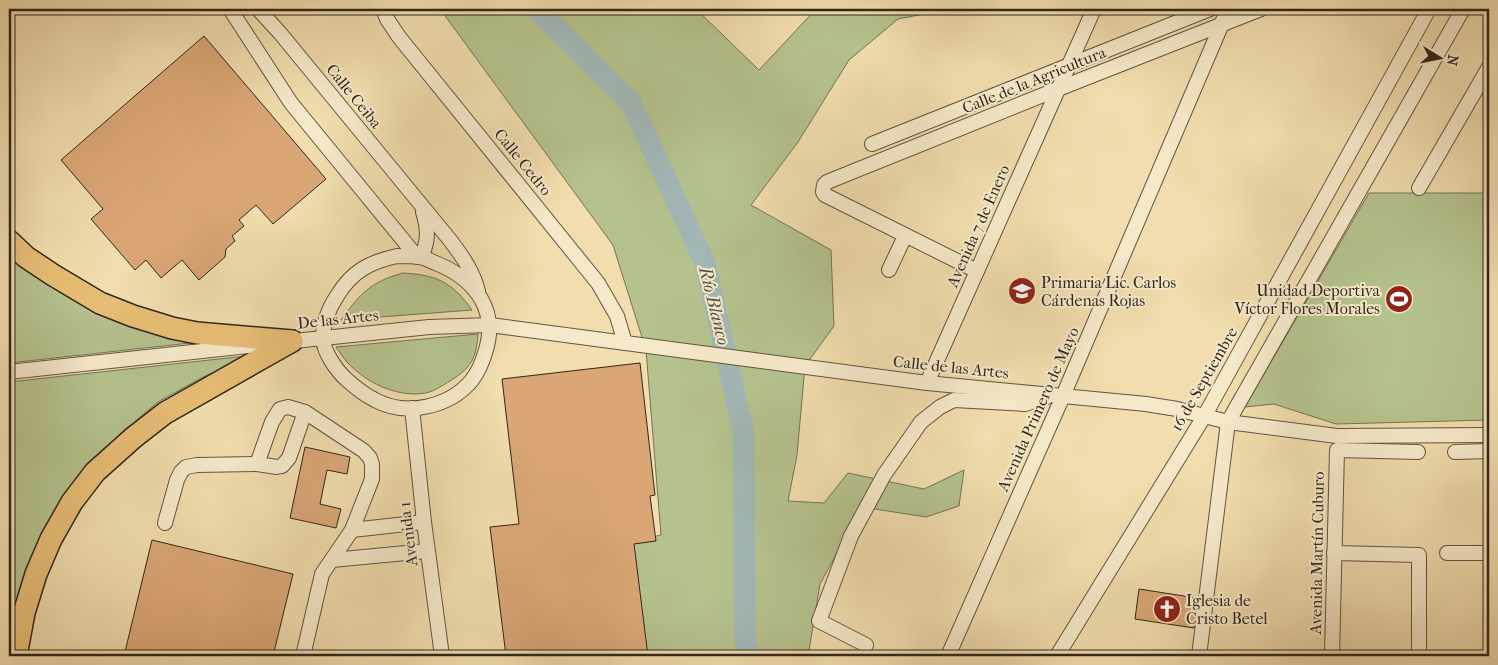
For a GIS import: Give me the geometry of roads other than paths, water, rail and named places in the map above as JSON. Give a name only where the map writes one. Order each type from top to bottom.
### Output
[{"type":"highway","points":[[9,241],[26,257],[53,275],[100,303],[133,316],[196,334],[292,342]]},
{"type":"highway","points":[[16,656],[24,614],[36,574],[51,539],[72,502],[95,472],[132,438],[165,413],[292,342]]},
{"type":"street","points":[[230,9],[291,103],[419,257]]},
{"type":"street","name":"Calle Ceiba","points":[[258,9],[280,33],[450,240],[470,268],[483,300],[490,325]]},
{"type":"street","name":"Calle Cedro","points":[[383,9],[399,37],[598,283],[617,316],[625,343]]},
{"type":"street","name":"Avenida 7 de Enero","points":[[927,383],[1094,9]]},
{"type":"street","name":"Calle de la Agricultura","points":[[905,236],[825,195],[822,192],[822,188],[827,182],[1210,9]]},
{"type":"street","name":"Calle de la Agricultura","points":[[872,144],[1063,77],[1224,16],[1261,9]]},
{"type":"street","name":"16 de Septiembre","points":[[1057,656],[1204,415],[1429,9]]},
{"type":"street","points":[[1199,656],[1228,422],[1463,9]]},
{"type":"street","name":"Avenida Primero de Mayo","points":[[948,656],[1058,396],[1224,16]]},
{"type":"street","points":[[1419,188],[1489,67]]},
{"type":"street","name":"Calle Ceiba","points":[[419,257],[425,249],[428,228],[422,206]]},
{"type":"street","points":[[889,270],[905,236],[977,271]]},
{"type":"street","points":[[479,294],[457,274],[419,257],[397,256],[377,260],[358,271],[342,287],[328,311],[323,339],[330,359],[340,374],[355,388],[376,401],[395,407],[412,408],[439,404],[458,393],[471,380],[481,366],[489,341],[490,325]]},
{"type":"street","name":"De las Artes","points":[[9,372],[428,327],[490,325],[670,349]]},
{"type":"street","name":"Calle de las Artes","points":[[670,349],[927,383],[1146,404],[1177,409],[1228,422],[1337,436],[1489,435]]},
{"type":"street","points":[[866,645],[819,621],[851,536],[884,475],[920,422],[940,407],[954,400],[1025,404],[1058,396]]},
{"type":"street","points":[[257,464],[272,422],[280,409],[288,407],[305,412],[364,451],[372,464],[372,479],[352,530],[322,574],[303,656]]},
{"type":"street","name":"Avenida 1","points":[[412,408],[427,551],[442,656]]},
{"type":"street","points":[[165,523],[177,480],[186,467],[197,465],[257,464],[282,466],[286,463],[291,453],[305,412]]},
{"type":"street","name":"Avenida Martín Cuburo","points":[[1332,656],[1338,450],[1418,452]]},
{"type":"street","points":[[1455,452],[1489,451]]},
{"type":"street","points":[[352,530],[424,522]]},
{"type":"street","points":[[332,560],[427,551]]},
{"type":"street","points":[[1334,553],[1419,555],[1419,656]]},
{"type":"street","points":[[1448,553],[1489,553]]},
{"type":"waterway","name":"Río Blanco","points":[[537,9],[631,103],[705,263],[744,435],[745,641],[750,656]]},
{"type":"place","name":"Primaria Lic. Carlos Cárdenas Rojas","points":[[1022,291]]},
{"type":"place","name":"Unidad Deportiva Víctor Flores Morales","points":[[1399,299]]},
{"type":"place","name":"Iglesia de Cristo Betel","points":[[1167,609]]}]
